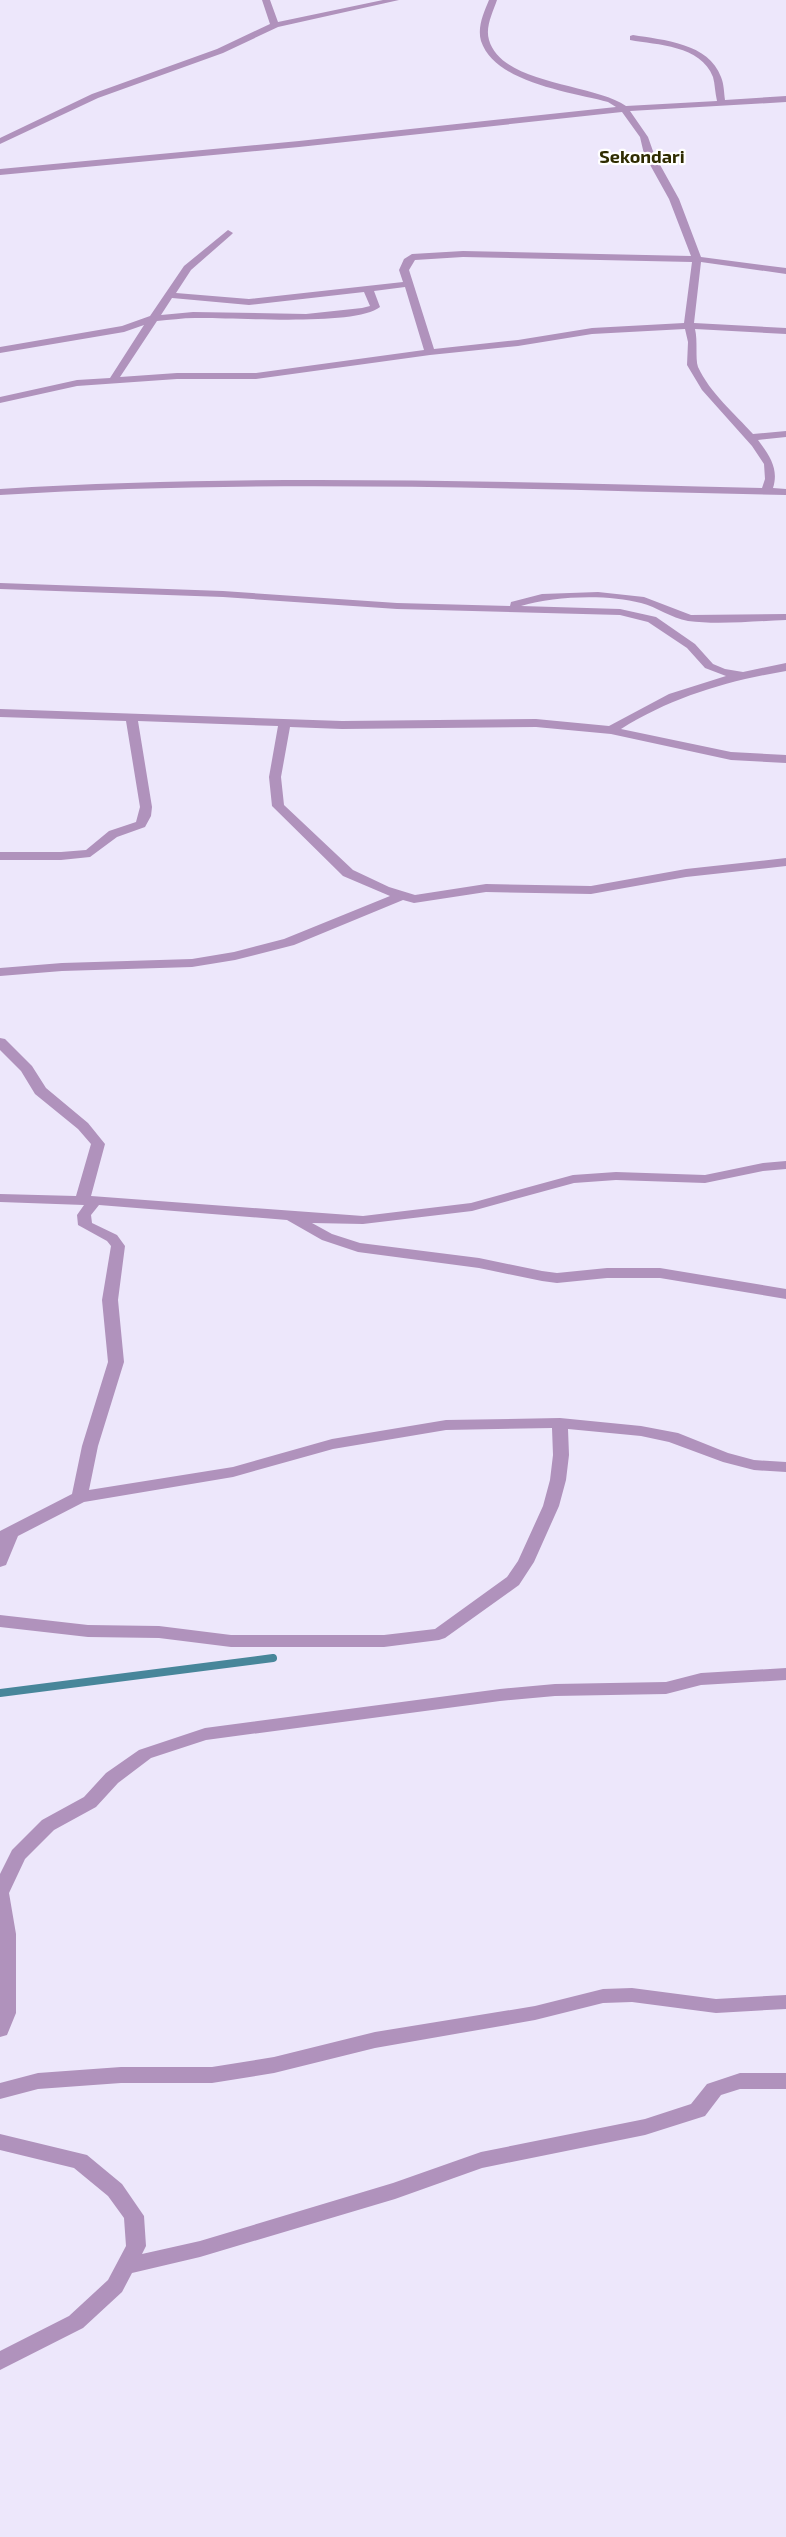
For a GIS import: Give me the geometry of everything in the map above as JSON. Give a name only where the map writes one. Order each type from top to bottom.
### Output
[{"type":"street","points":[[266,0],[275,25]]},
{"type":"street","points":[[0,141],[95,96],[220,51],[275,25],[394,0]]},
{"type":"street","points":[[493,0],[485,21],[485,40],[494,55],[519,74],[611,100],[624,109],[644,137],[649,154],[674,199],[690,246],[697,259],[689,326],[693,342],[692,365],[706,388],[750,438],[769,464],[770,479],[766,492]]},
{"type":"street","points":[[290,21],[338,2]]},
{"type":"street","points":[[633,38],[682,47],[708,62],[717,78],[721,101]]},
{"type":"street","points":[[0,172],[299,144],[624,109],[721,101],[786,99]]},
{"type":"street","points":[[114,379],[187,268],[228,233]]},
{"type":"street","points":[[430,352],[404,270],[407,261],[412,257],[430,255],[697,259],[786,271]]},
{"type":"street","points":[[168,295],[249,302],[409,284]]},
{"type":"street","points":[[0,350],[124,329],[155,318],[192,315],[291,318],[363,311],[375,307],[375,302],[368,289]]},
{"type":"street","points":[[0,400],[48,388],[114,379],[190,375],[255,376],[592,331],[689,326],[786,331]]},
{"type":"street","points":[[750,438],[786,434]]},
{"type":"street","points":[[0,492],[98,486],[255,484],[549,486],[786,492]]},
{"type":"street","points":[[0,586],[212,593],[397,606],[620,612],[642,615],[677,634],[699,653],[709,666],[723,672],[739,674]]},
{"type":"street","points":[[507,608],[534,598],[617,597],[643,600],[682,617],[786,617]]},
{"type":"street","points":[[611,730],[640,711],[676,694],[739,674],[786,667]]},
{"type":"street","points":[[0,713],[342,725],[536,723],[611,730],[731,756],[786,759]]},
{"type":"street","points":[[0,856],[61,856],[90,853],[113,834],[141,824],[146,807],[132,719]]},
{"type":"street","points":[[285,722],[277,759],[274,792],[278,806],[341,868],[362,880],[401,896],[428,899],[467,890],[502,887],[591,891],[686,873],[786,862]]},
{"type":"street","points":[[0,972],[192,963],[235,956],[289,942],[401,896]]},
{"type":"street","points":[[0,1042],[27,1069],[40,1091],[83,1126],[98,1144],[89,1200],[84,1215],[85,1225],[112,1238],[118,1246],[110,1300],[116,1362],[90,1446],[80,1497]]},
{"type":"street","points":[[0,1198],[89,1200],[363,1220],[472,1207],[573,1179],[616,1176],[705,1179],[786,1165]]},
{"type":"street","points":[[289,1216],[327,1237],[358,1247],[479,1263],[542,1276],[557,1278],[608,1273],[660,1273],[786,1294]]},
{"type":"street","points":[[0,1621],[88,1631],[159,1632],[231,1641],[384,1641],[439,1634],[513,1581],[526,1562],[551,1506],[558,1480],[561,1455],[560,1424]]},
{"type":"street","points":[[0,1561],[5,1552],[6,1535],[80,1497],[233,1472],[275,1458],[382,1434],[446,1425],[560,1424],[641,1431],[672,1437],[754,1465],[786,1467]]},
{"type":"street","points":[[0,2030],[7,2013],[7,1934],[0,1893],[18,1855],[48,1825],[90,1802],[112,1778],[145,1754],[205,1734],[500,1695],[555,1690],[666,1688],[701,1679],[786,1674]]},
{"type":"street","points":[[0,2091],[38,2081],[121,2075],[212,2075],[264,2067],[375,2040],[535,2013],[603,1996],[632,1995],[716,2006],[786,2002]]},
{"type":"street","points":[[126,2266],[211,2246],[395,2191],[481,2160],[645,2127],[698,2110],[714,2089],[740,2081],[786,2080]]},
{"type":"street","points":[[0,2142],[80,2161],[115,2190],[134,2216],[135,2246],[115,2286],[76,2322],[0,2361]]},
{"type":"waterway","points":[[0,1693],[273,1658]]},
{"type":"district","name":"Sekondari","points":[[642,157]]}]
